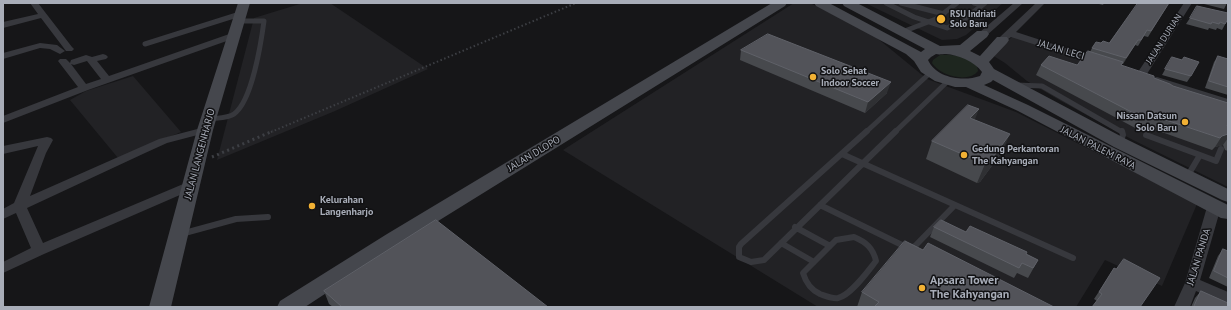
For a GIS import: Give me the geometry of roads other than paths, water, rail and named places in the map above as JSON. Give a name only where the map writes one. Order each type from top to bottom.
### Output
[{"type":"street","points":[[34,3],[43,15],[84,88]]},
{"type":"street","name":"JALAN DLOPO","points":[[288,307],[401,235],[781,3]]},
{"type":"street","points":[[820,3],[904,46],[921,60],[923,67],[930,73],[948,80],[968,83],[986,79],[985,67],[1005,38],[1041,3]]},
{"type":"street","name":"JALAN PALEM RAYA","points":[[848,3],[902,32],[943,51],[969,56],[1012,85],[1120,143],[1228,196]]},
{"type":"street","points":[[921,60],[926,54],[964,49],[1019,3]]},
{"type":"street","name":"JALAN DURIAN","points":[[1187,4],[1137,73],[1228,102]]},
{"type":"street","points":[[848,17],[863,11]]},
{"type":"street","points":[[3,25],[43,15]]},
{"type":"street","points":[[3,120],[107,80],[240,18]]},
{"type":"street","name":"JALAN LANGENHARJO","points":[[160,307],[192,185],[206,124],[240,18]]},
{"type":"street","name":"JALAN LECI","points":[[1005,38],[1111,66]]},
{"type":"street","points":[[3,56],[37,46],[46,45],[55,47],[67,56],[91,60],[107,80]]},
{"type":"street","points":[[91,60],[103,57]]},
{"type":"street","name":"JALAN PALEM RAYA","points":[[968,83],[1023,108],[1221,210]]},
{"type":"street","points":[[3,214],[141,150],[206,124]]},
{"type":"street","points":[[1081,139],[1098,131]]},
{"type":"street","points":[[3,150],[48,137],[40,153],[20,206],[39,250]]},
{"type":"street","points":[[3,268],[39,250],[192,185]]},
{"type":"street","name":"JALAN PANDA","points":[[1182,307],[1221,210]]},
{"type":"street","points":[[1192,283],[1228,300]]},
{"type":"lane","points":[[886,3],[928,23],[942,27],[951,27],[972,14],[984,4]]},
{"type":"lane","points":[[901,3],[944,14]]},
{"type":"lane","points":[[902,32],[928,23],[944,14],[957,3]]},
{"type":"lane","points":[[974,3],[984,4]]},
{"type":"lane","points":[[145,44],[240,18],[264,21],[257,65],[240,110],[230,116],[206,124]]},
{"type":"lane","points":[[930,73],[741,244],[739,247],[739,257],[745,261],[755,262],[764,260],[795,227],[863,164],[948,80]]},
{"type":"lane","points":[[1012,85],[1042,86],[1122,131],[1123,135],[1120,143]]},
{"type":"lane","points":[[1146,135],[1216,161],[1221,149]]},
{"type":"lane","points":[[842,154],[1073,258]]},
{"type":"lane","points":[[1187,177],[1200,155]]},
{"type":"lane","points":[[820,205],[897,242],[914,247],[920,243],[955,205]]},
{"type":"lane","points":[[178,235],[236,219],[268,217]]},
{"type":"lane","points":[[795,227],[830,246]]},
{"type":"lane","points":[[854,237],[870,246],[874,252],[876,260],[845,296],[837,298],[818,292],[805,281],[803,274],[830,246],[836,240],[854,237]]},
{"type":"lane","points":[[781,243],[814,262]]},
{"type":"place","name":"RSU Indriati Solo Baru","points":[[941,19]]},
{"type":"place","name":"Solo Sehat Indoor Soccer","points":[[813,77]]},
{"type":"place","name":"Nissan Datsun Solo Baru","points":[[1185,122]]},
{"type":"place","name":"Gedung Perkantoran The Kahyangan","points":[[964,155]]},
{"type":"place","name":"Kelurahan Langenharjo","points":[[312,206]]},
{"type":"place","name":"Apsara Tower The Kahyangan","points":[[922,288]]}]
